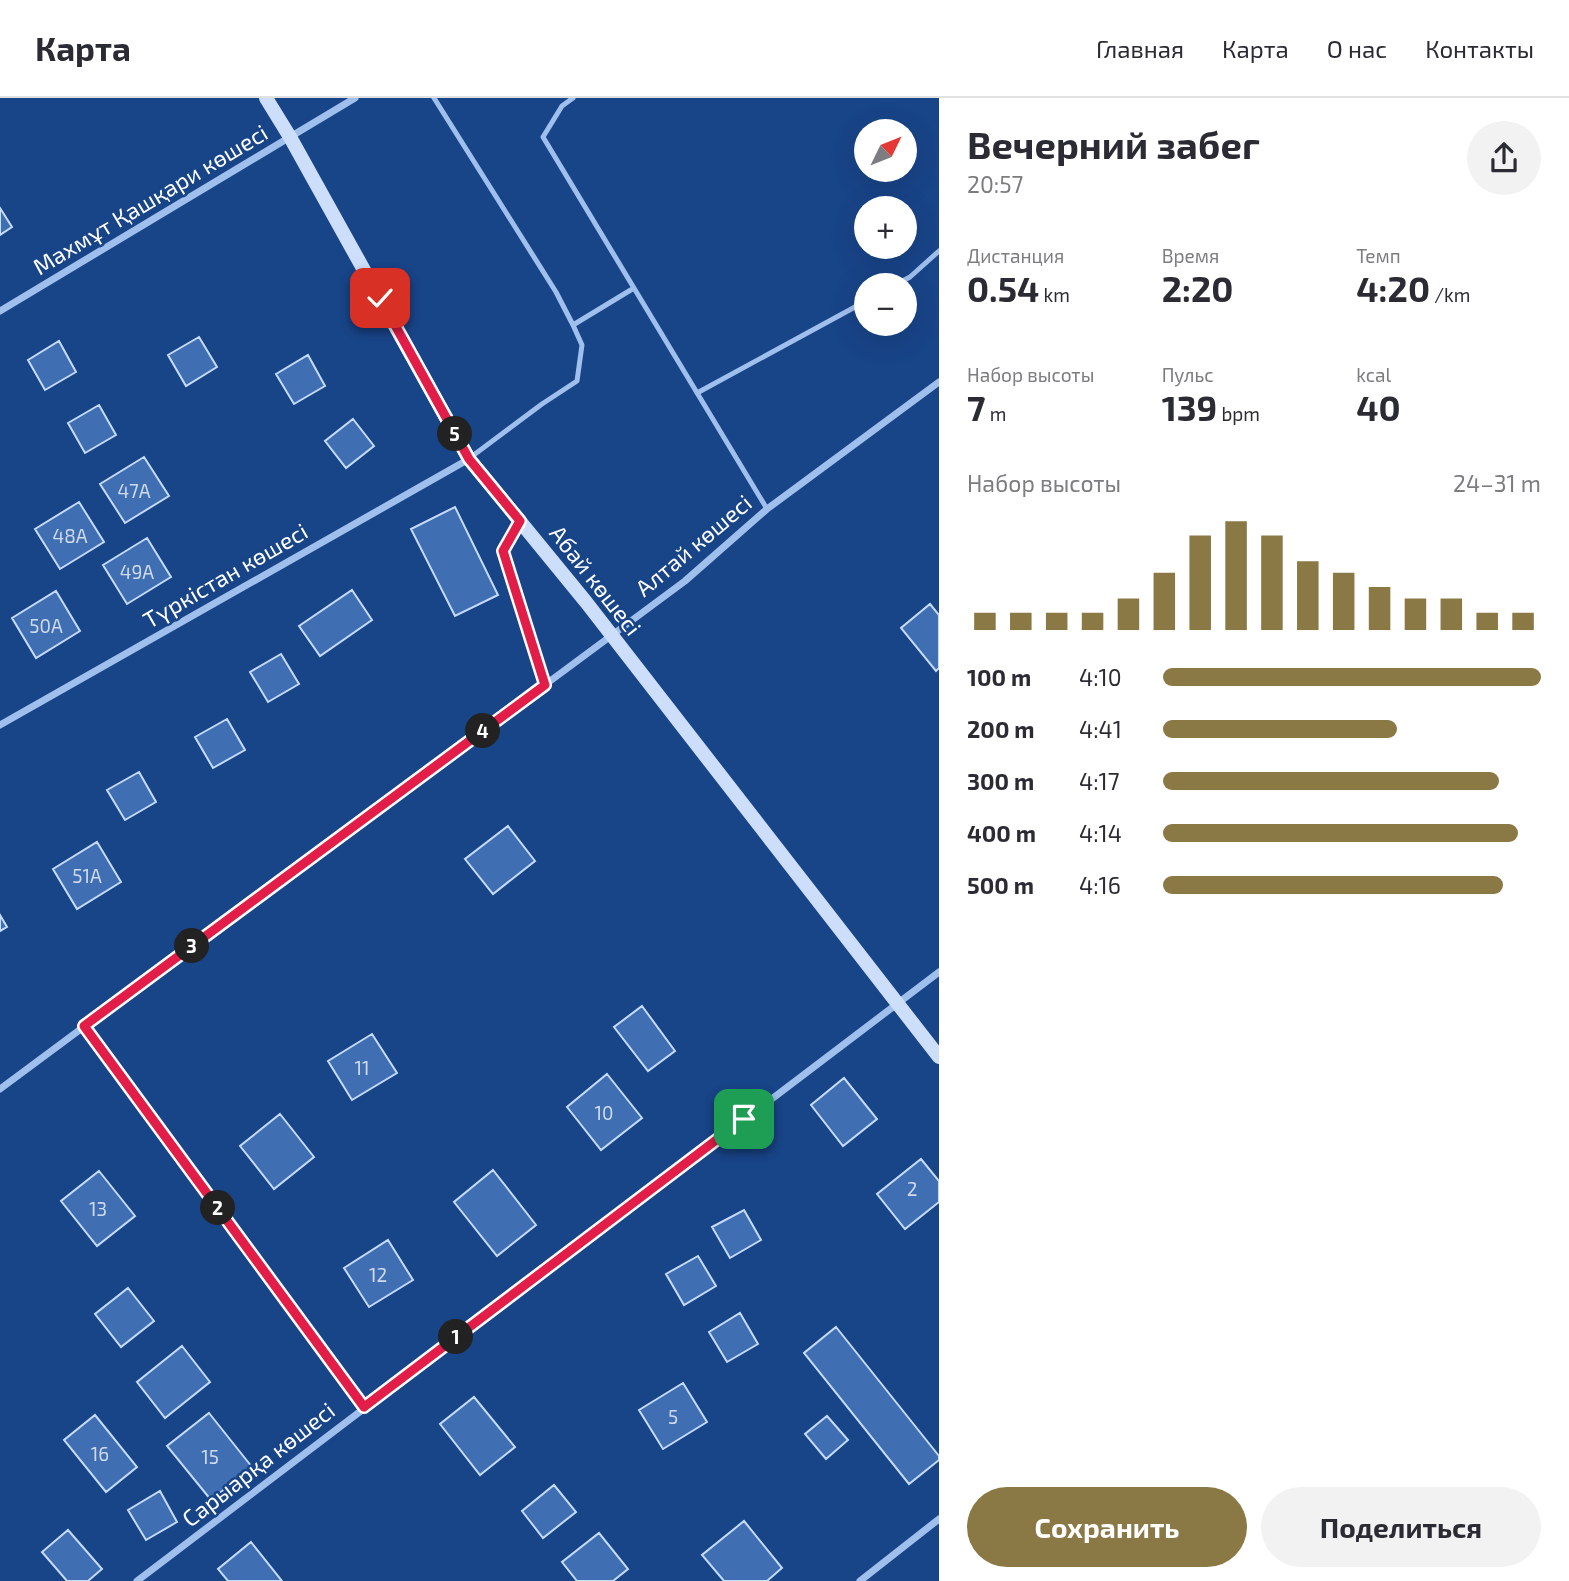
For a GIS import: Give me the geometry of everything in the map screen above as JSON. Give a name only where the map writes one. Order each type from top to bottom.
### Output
[{"type":"main road","name":"Абай көшесі","points":[[267,98],[469,459],[586,602],[939,1058]]},
{"type":"street","name":"Махмұт Қашқари көшесі","points":[[0,311],[355,98]]},
{"type":"street","name":"Алтай көшесі","points":[[0,1089],[685,581],[767,509],[939,382]]},
{"type":"street","name":"Түркістан көшесі","points":[[0,725],[469,459]]},
{"type":"street","points":[[520,521],[503,551],[545,685]]},
{"type":"street","name":"Сарыарқа көшесі","points":[[137,1581],[939,972]]},
{"type":"street","points":[[84,1026],[364,1407]]},
{"type":"street","points":[[860,1581],[939,1520]]},
{"type":"lane","points":[[434,98],[556,292],[582,345],[577,381],[469,459]]},
{"type":"lane","points":[[573,98],[562,106],[542,138],[767,509]]},
{"type":"lane","points":[[914,273],[939,251]]},
{"type":"lane","points":[[573,325],[634,288]]},
{"type":"lane","points":[[697,393],[854,308]]},
{"type":"building","points":[[0,208],[12,227],[0,235]]},
{"type":"building","points":[[199,337],[217,367],[186,386],[168,355]]},
{"type":"building","points":[[59,341],[76,372],[45,390],[28,360]]},
{"type":"building","points":[[308,355],[325,386],[294,404],[276,374]]},
{"type":"building","points":[[99,405],[116,435],[85,453],[68,423]]},
{"type":"building","points":[[353,419],[374,446],[346,468],[325,441]]},
{"type":"building","points":[[144,457],[169,496],[125,523],[100,484]]},
{"type":"building","points":[[79,502],[104,542],[60,569],[35,529]]},
{"type":"building","points":[[455,507],[498,595],[455,616],[411,529]]},
{"type":"building","points":[[147,538],[171,577],[127,604],[103,565]]},
{"type":"building","points":[[352,590],[372,620],[320,656],[299,626]]},
{"type":"building","points":[[56,591],[80,631],[36,658],[12,618]]},
{"type":"building","points":[[930,604],[939,615],[939,668],[936,671],[901,628]]},
{"type":"building","points":[[281,654],[299,684],[268,702],[250,672]]},
{"type":"building","points":[[227,719],[245,750],[213,768],[195,737]]},
{"type":"building","points":[[139,772],[156,802],[125,820],[107,790]]},
{"type":"building","points":[[508,826],[535,861],[493,894],[465,859]]},
{"type":"building","points":[[97,842],[121,882],[77,909],[53,869]]},
{"type":"building","points":[[0,915],[7,927],[0,931]]},
{"type":"building","points":[[642,1006],[675,1051],[648,1071],[614,1027]]},
{"type":"building","points":[[372,1034],[397,1073],[352,1100],[328,1061]]},
{"type":"building","points":[[607,1074],[642,1118],[601,1150],[567,1107]]},
{"type":"building","points":[[844,1078],[877,1119],[843,1146],[811,1105]]},
{"type":"building","points":[[280,1114],[314,1157],[274,1189],[240,1146]]},
{"type":"building","points":[[921,1159],[939,1181],[939,1202],[905,1229],[877,1194]]},
{"type":"building","points":[[493,1170],[536,1225],[497,1256],[454,1202]]},
{"type":"building","points":[[99,1171],[135,1216],[97,1246],[61,1201]]},
{"type":"building","points":[[744,1210],[761,1240],[730,1258],[712,1227]]},
{"type":"building","points":[[388,1240],[413,1280],[369,1307],[344,1268]]},
{"type":"building","points":[[698,1256],[716,1286],[684,1305],[666,1274]]},
{"type":"building","points":[[128,1288],[154,1321],[121,1347],[95,1314]]},
{"type":"building","points":[[740,1313],[758,1344],[727,1362],[709,1332]]},
{"type":"building","points":[[836,1327],[939,1456],[939,1460],[909,1484],[804,1353]]},
{"type":"building","points":[[182,1346],[210,1382],[165,1418],[137,1382]]},
{"type":"building","points":[[683,1383],[707,1422],[663,1449],[639,1410]]},
{"type":"building","points":[[474,1397],[515,1447],[480,1475],[440,1424]]},
{"type":"building","points":[[209,1413],[252,1467],[211,1500],[167,1446]]},
{"type":"building","points":[[95,1415],[137,1467],[106,1492],[64,1440]]},
{"type":"building","points":[[827,1416],[848,1440],[826,1459],[805,1434]]},
{"type":"building","points":[[554,1485],[576,1512],[543,1538],[522,1511]]},
{"type":"building","points":[[160,1491],[177,1522],[146,1540],[128,1510]]},
{"type":"building","points":[[744,1521],[782,1568],[767,1581],[724,1581],[702,1555]]},
{"type":"building","points":[[68,1530],[102,1569],[88,1581],[67,1581],[42,1552]]},
{"type":"building","points":[[599,1533],[628,1569],[613,1581],[577,1581],[562,1562]]},
{"type":"building","points":[[251,1542],[282,1581],[228,1581],[218,1569]]},
{"type":"route","points":[[380,298],[469,459],[520,521],[503,551],[545,685],[84,1026],[364,1407],[744,1119]]}]
